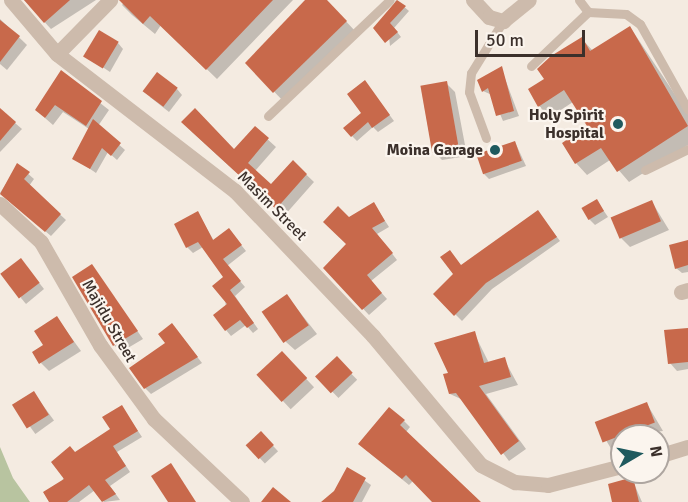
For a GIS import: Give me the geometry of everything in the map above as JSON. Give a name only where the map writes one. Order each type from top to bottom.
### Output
[{"type":"street","name":"Masim Street","points":[[11,0],[57,54],[235,191],[373,336],[482,465],[515,482],[548,485],[610,469]]},
{"type":"street","points":[[57,54],[110,0]]},
{"type":"street","points":[[474,0],[489,17],[503,21],[530,0]]},
{"type":"street","name":"Majidu Street","points":[[0,204],[40,242],[121,377],[189,457],[242,502]]},
{"type":"street","points":[[670,452],[688,447]]},
{"type":"lane","points":[[268,116],[390,0]]},
{"type":"lane","points":[[579,0],[588,12]]},
{"type":"lane","points":[[531,66],[588,12],[626,14],[640,24],[688,110]]},
{"type":"lane","points":[[486,138],[469,92],[471,73],[503,21]]},
{"type":"lane","points":[[645,171],[688,149]]},
{"type":"green space","points":[[0,447],[13,478],[30,502],[0,502]]},
{"type":"building","points":[[24,0],[70,0],[44,23]]},
{"type":"building","points":[[119,0],[273,0],[206,70],[150,16],[143,24]]},
{"type":"building","points":[[305,0],[327,0],[347,21],[273,93],[245,63]]},
{"type":"building","points":[[397,0],[406,6],[390,23],[398,32],[385,43],[373,28]]},
{"type":"building","points":[[0,20],[20,36],[0,62]]},
{"type":"building","points":[[630,26],[688,126],[617,172],[601,148],[575,164],[562,143],[587,126],[564,90],[538,107],[528,89],[544,79],[537,69],[551,56],[582,37],[590,51]]},
{"type":"building","points":[[99,30],[119,42],[103,68],[83,57]]},
{"type":"building","points":[[502,66],[514,111],[496,116],[488,88],[482,92],[477,80]]},
{"type":"building","points":[[61,70],[102,101],[86,126],[55,105],[45,118],[35,110]]},
{"type":"building","points":[[157,72],[178,88],[163,107],[143,91]]},
{"type":"building","points":[[365,80],[390,115],[372,128],[368,122],[351,137],[343,128],[361,113],[347,94]]},
{"type":"building","points":[[447,81],[459,148],[432,153],[420,86]]},
{"type":"building","points":[[0,108],[16,122],[0,141]]},
{"type":"building","points":[[195,108],[234,149],[255,126],[269,138],[248,163],[271,184],[293,160],[307,174],[276,209],[181,122]]},
{"type":"building","points":[[93,119],[121,143],[111,156],[102,148],[90,169],[72,159]]},
{"type":"building","points":[[515,141],[522,161],[483,174],[476,154]]},
{"type":"building","points":[[17,163],[30,172],[24,179],[61,214],[45,232],[0,194]]},
{"type":"building","points":[[597,199],[604,211],[588,220],[581,208]]},
{"type":"building","points":[[652,200],[661,221],[620,239],[611,218]]},
{"type":"building","points":[[374,202],[385,221],[372,228],[393,253],[367,275],[382,293],[362,310],[323,268],[346,244],[323,222],[338,206],[349,217]]},
{"type":"building","points":[[538,210],[557,237],[486,283],[454,316],[433,294],[453,274],[440,257],[450,250],[461,265]]},
{"type":"building","points":[[198,211],[213,240],[229,228],[242,245],[223,259],[241,281],[230,290],[254,323],[247,328],[240,320],[225,331],[213,315],[227,304],[212,286],[223,277],[198,242],[186,248],[174,224]]},
{"type":"building","points":[[688,240],[688,265],[675,269],[669,245]]},
{"type":"building","points":[[21,258],[40,283],[19,298],[0,274]]},
{"type":"building","points":[[92,264],[138,331],[113,346],[72,277]]},
{"type":"building","points":[[287,294],[309,325],[283,343],[262,312]]},
{"type":"building","points":[[57,316],[74,342],[39,364],[32,352],[43,345],[34,331]]},
{"type":"building","points":[[172,323],[198,357],[144,389],[129,368],[165,343],[158,334]]},
{"type":"building","points":[[688,328],[688,362],[668,364],[664,330]]},
{"type":"building","points":[[475,331],[484,363],[505,357],[511,377],[479,386],[519,441],[501,455],[456,393],[449,394],[443,374],[448,373],[434,343]]},
{"type":"building","points":[[282,351],[307,378],[282,402],[256,375]]},
{"type":"building","points":[[337,356],[353,373],[331,393],[315,376]]},
{"type":"building","points":[[34,391],[49,415],[27,429],[12,405]]},
{"type":"building","points":[[647,402],[655,423],[610,424],[610,440],[603,443],[595,422]]},
{"type":"building","points":[[122,405],[138,431],[113,446],[126,466],[105,480],[116,494],[102,502],[89,485],[67,502],[49,502],[43,492],[64,479],[51,462],[70,446],[75,452],[110,429],[102,417]]},
{"type":"building","points":[[389,407],[405,420],[400,425],[481,502],[432,502],[406,475],[402,479],[358,444]]},
{"type":"building","points":[[261,431],[274,445],[259,459],[246,445]]},
{"type":"building","points":[[171,463],[196,502],[168,502],[151,476]]},
{"type":"building","points":[[347,467],[366,478],[353,502],[321,502],[334,491]]},
{"type":"building","points":[[608,484],[635,484],[639,502],[612,502]]},
{"type":"building","points":[[273,487],[291,502],[261,502]]},
{"type":"place","name":"Holy Spirit Hospital","points":[[618,124]]},
{"type":"place","name":"Moina Garage","points":[[495,150]]}]
